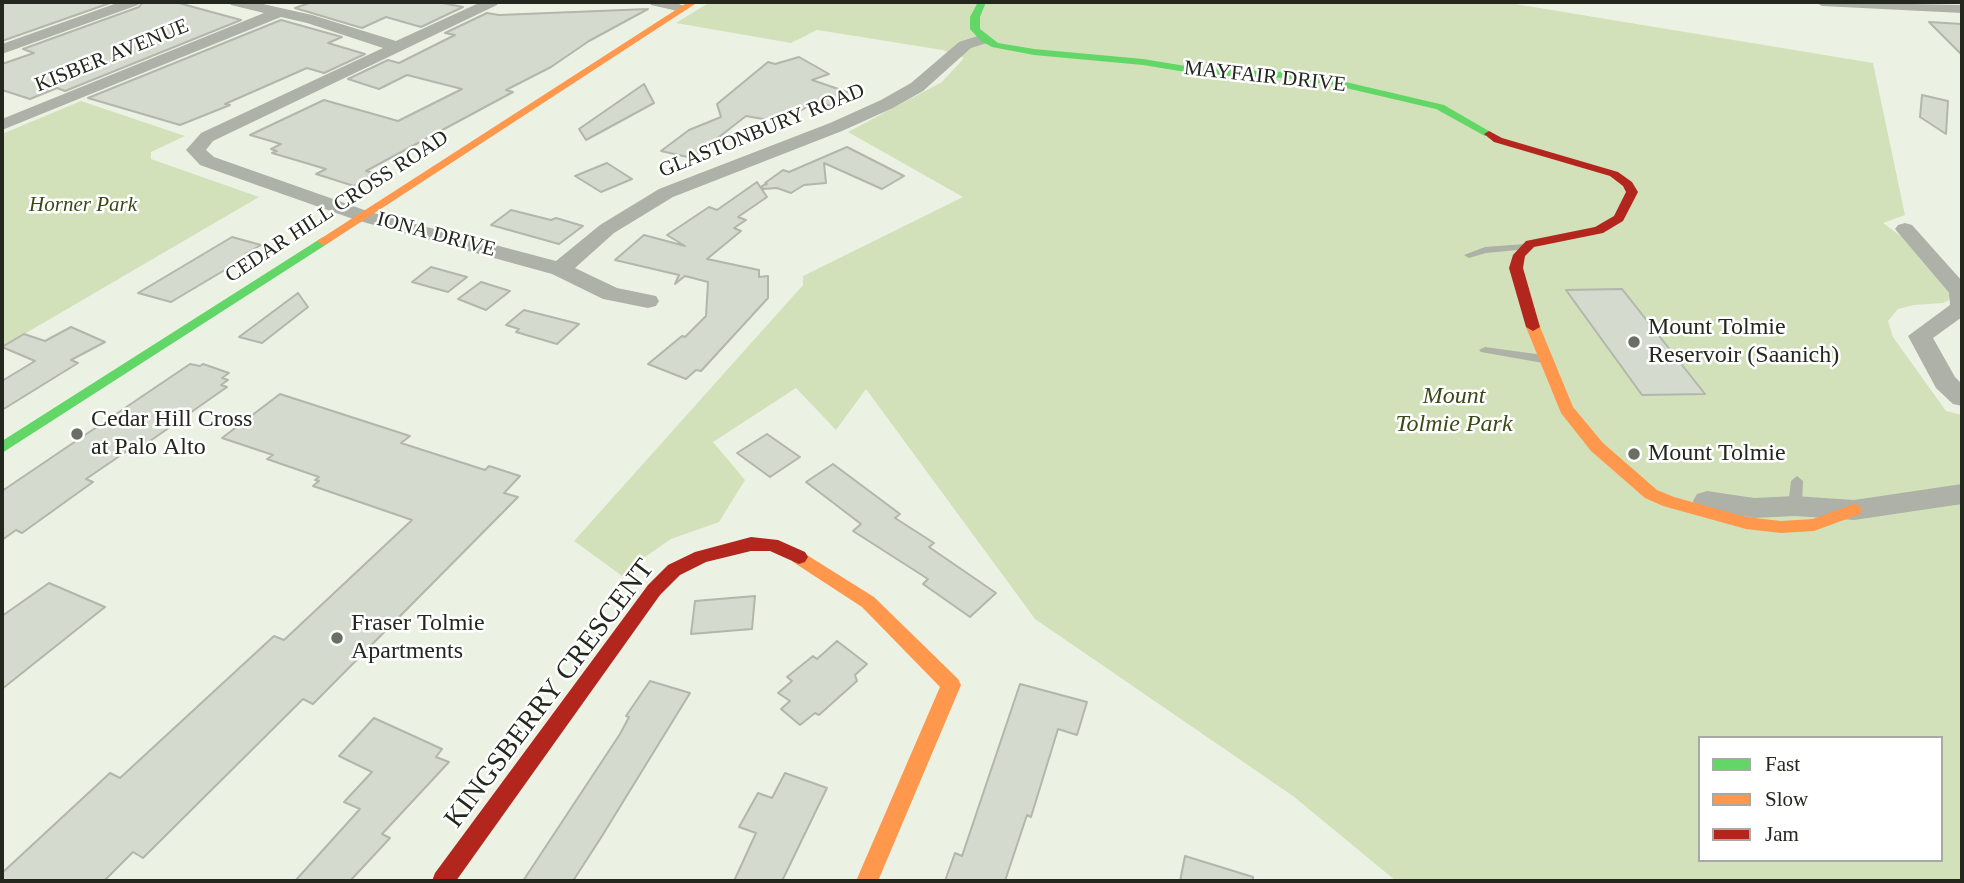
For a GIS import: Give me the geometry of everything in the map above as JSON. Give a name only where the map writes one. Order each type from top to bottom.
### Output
[{"type":"street","points":[[2,49],[133,2]]},
{"type":"street","points":[[236,2],[312,20],[397,47],[492,2]]},
{"type":"street","points":[[274,12],[293,2]]},
{"type":"street","points":[[656,2],[688,5]]},
{"type":"street","points":[[982,2],[975,17],[975,29],[984,39]]},
{"type":"street","points":[[1822,2],[1962,9]]},
{"type":"street","name":"CEDAR HILL CROSS ROAD","points":[[2,448],[688,5]]},
{"type":"street","name":"KISBER AVENUE","points":[[2,125],[274,12]]},
{"type":"street","name":"MAYFAIR DRIVE","points":[[984,39],[995,45],[1034,52],[1143,62],[1204,72],[1301,76],[1354,86],[1440,107],[1462,117],[1498,140],[1601,169],[1628,184],[1632,192],[1629,201],[1615,222],[1599,230],[1544,240],[1525,247]]},
{"type":"street","name":"GLASTONBURY ROAD","points":[[560,269],[607,229],[666,193],[836,127],[887,104],[917,87],[965,45],[984,39]]},
{"type":"street","name":"IONA DRIVE","points":[[397,47],[207,137],[195,150],[207,161],[363,216],[560,269],[611,294],[648,301]]},
{"type":"street","points":[[1905,229],[1960,292],[1962,307],[1920,335],[1945,382],[1962,398]]},
{"type":"street","points":[[1525,247],[1519,255],[1516,268],[1521,292],[1566,409],[1583,433],[1651,494],[1669,502],[1746,523],[1781,527],[1814,526],[1854,510],[1962,494]]},
{"type":"street","points":[[1631,476],[1713,502],[1754,508],[1796,494],[1854,510]]},
{"type":"street","name":"KINGSBERRY CRESCENT","points":[[443,881],[654,590],[674,570],[701,557],[751,544],[772,545],[791,552],[868,602],[951,685],[867,881]]},
{"type":"lane","points":[[1469,255],[1485,250],[1525,247]]},
{"type":"lane","points":[[1485,350],[1545,359]]},
{"type":"green space","name":"Mount Tolmie Park","points":[[710,2],[1503,2],[1873,63],[1905,215],[1883,223],[1902,237],[1950,295],[1949,300],[1943,303],[1898,309],[1888,321],[1893,337],[1946,411],[1962,415],[1962,881],[1396,881],[1293,796],[1035,619],[866,389],[836,430],[796,388],[713,442],[745,480],[719,522],[671,539],[645,557],[625,578],[574,541],[803,285],[803,276],[963,197],[848,132],[942,82],[964,58],[943,50],[817,30],[791,43],[676,23]]},
{"type":"green space","name":"Horner Park","points":[[81,101],[185,136],[151,152],[151,159],[259,197],[2,347],[2,134]]},
{"type":"building","points":[[2,2],[113,2],[2,41]]},
{"type":"building","points":[[143,2],[175,2],[241,20],[65,91],[57,88],[30,99],[2,90],[2,64],[34,53],[23,49],[139,7]]},
{"type":"building","points":[[312,2],[437,2],[463,7],[421,27],[386,17],[362,28],[295,8]]},
{"type":"building","points":[[648,9],[589,41],[551,67],[506,90],[513,92],[366,171],[376,174],[354,186],[316,174],[326,169],[272,153],[277,151],[271,149],[281,144],[250,135],[324,100],[398,121],[462,89],[407,75],[379,89],[348,79],[388,60],[399,63],[455,35],[445,33],[487,13],[499,15]]},
{"type":"building","points":[[281,20],[342,37],[328,43],[365,54],[324,73],[307,68],[225,104],[230,105],[180,125],[88,98]]},
{"type":"building","points":[[1929,22],[1962,24],[1962,55]]},
{"type":"building","points":[[799,57],[829,74],[812,80],[856,95],[833,107],[817,101],[781,122],[746,116],[692,158],[661,151],[689,130],[721,117],[717,104],[768,62],[775,64]]},
{"type":"building","points":[[644,84],[654,103],[586,140],[579,129]]},
{"type":"building","points":[[1922,95],[1948,101],[1946,134],[1920,117]]},
{"type":"building","points":[[847,147],[904,176],[882,189],[824,163],[826,183],[804,185],[791,193],[777,188],[763,189],[762,186],[767,184],[765,183],[783,170],[789,172]]},
{"type":"building","points":[[607,163],[632,179],[601,192],[575,176]]},
{"type":"building","points":[[757,182],[767,197],[738,217],[746,220],[734,228],[741,231],[707,259],[759,270],[759,277],[768,276],[768,298],[701,371],[696,370],[686,379],[648,364],[682,336],[685,337],[706,316],[708,282],[685,276],[675,284],[679,275],[615,260],[644,235],[685,246],[667,235],[709,207],[717,210]]},
{"type":"building","points":[[511,210],[583,226],[559,244],[491,225]]},
{"type":"building","points":[[232,237],[261,245],[245,254],[250,255],[171,302],[138,293]]},
{"type":"building","points":[[431,267],[467,277],[448,292],[412,282]]},
{"type":"building","points":[[481,282],[510,291],[486,310],[458,299]]},
{"type":"building","name":"Mount Tolmie Reservoir (Saanich)","points":[[1622,289],[1705,394],[1642,395],[1566,290]]},
{"type":"building","points":[[298,293],[308,307],[262,343],[239,337]]},
{"type":"building","points":[[524,310],[579,324],[557,344],[516,332],[519,329],[506,325]]},
{"type":"building","points":[[71,327],[105,342],[71,360],[78,363],[2,410],[2,381],[35,361],[2,347],[24,334],[45,341]]},
{"type":"building","points":[[190,364],[203,364],[229,373],[222,378],[228,380],[221,385],[227,387],[133,453],[127,451],[86,479],[93,482],[22,533],[16,530],[2,540],[2,491]]},
{"type":"building","name":"Fraser Tolmie Apartments","points":[[280,394],[410,436],[401,443],[485,470],[489,466],[520,476],[504,493],[518,497],[313,704],[303,699],[143,858],[133,852],[104,881],[2,881],[2,873],[110,773],[120,778],[274,636],[284,640],[412,520],[313,486],[319,481],[315,480],[319,477],[267,459],[273,455],[222,438]]},
{"type":"building","points":[[767,434],[800,457],[770,477],[737,453]]},
{"type":"building","points":[[833,464],[900,514],[895,518],[934,543],[929,547],[996,593],[970,617],[923,584],[928,579],[853,531],[861,524],[806,482]]},
{"type":"building","points":[[49,583],[105,607],[2,689],[2,616]]},
{"type":"building","points":[[755,596],[752,629],[691,634],[695,601]]},
{"type":"building","points":[[837,641],[867,664],[855,675],[857,681],[819,715],[815,713],[800,725],[781,709],[790,701],[778,693],[792,681],[787,677],[813,656],[817,659]]},
{"type":"building","points":[[650,681],[690,693],[602,836],[573,881],[523,881],[620,734],[629,717],[626,716]]},
{"type":"building","points":[[1020,684],[1087,702],[1077,735],[1058,729],[1031,817],[1027,815],[1005,881],[945,881],[955,853],[962,856]]},
{"type":"building","points":[[374,718],[442,749],[436,757],[449,762],[382,834],[390,838],[350,881],[295,881],[360,809],[344,802],[372,772],[339,756]]},
{"type":"building","points":[[785,773],[827,788],[782,881],[734,881],[756,833],[739,827],[758,793],[772,798]]},
{"type":"building","points":[[1185,856],[1253,877],[1253,881],[1180,881]]},
{"type":"traffic: fast","points":[[982,2],[975,17],[975,29],[984,39],[995,45],[1034,52],[1143,62],[1204,72],[1287,75],[1333,82],[1440,107],[1489,134]]},
{"type":"traffic: fast","points":[[2,448],[323,241]]},
{"type":"traffic: slow","points":[[323,241],[694,2]]},
{"type":"traffic: slow","points":[[1533,327],[1566,409],[1597,447],[1651,494],[1669,502],[1746,523],[1781,527],[1814,525],[1854,510]]},
{"type":"traffic: slow","points":[[799,557],[868,602],[951,685],[867,881]]},
{"type":"traffic: jam","points":[[1489,134],[1498,140],[1614,174],[1628,184],[1632,192],[1619,218],[1599,230],[1530,244],[1519,255],[1516,268],[1533,327]]},
{"type":"traffic: jam","points":[[443,881],[654,590],[674,570],[701,557],[751,544],[772,545],[799,557]]},
{"type":"place","name":"Mount Tolmie Reservoir (Saanich)","points":[[1634,342]]},
{"type":"place","name":"Cedar Hill Cross at Palo Alto","points":[[77,434]]},
{"type":"place","name":"Mount Tolmie","points":[[1634,454]]},
{"type":"place","name":"Fraser Tolmie Apartments","points":[[337,638]]}]
